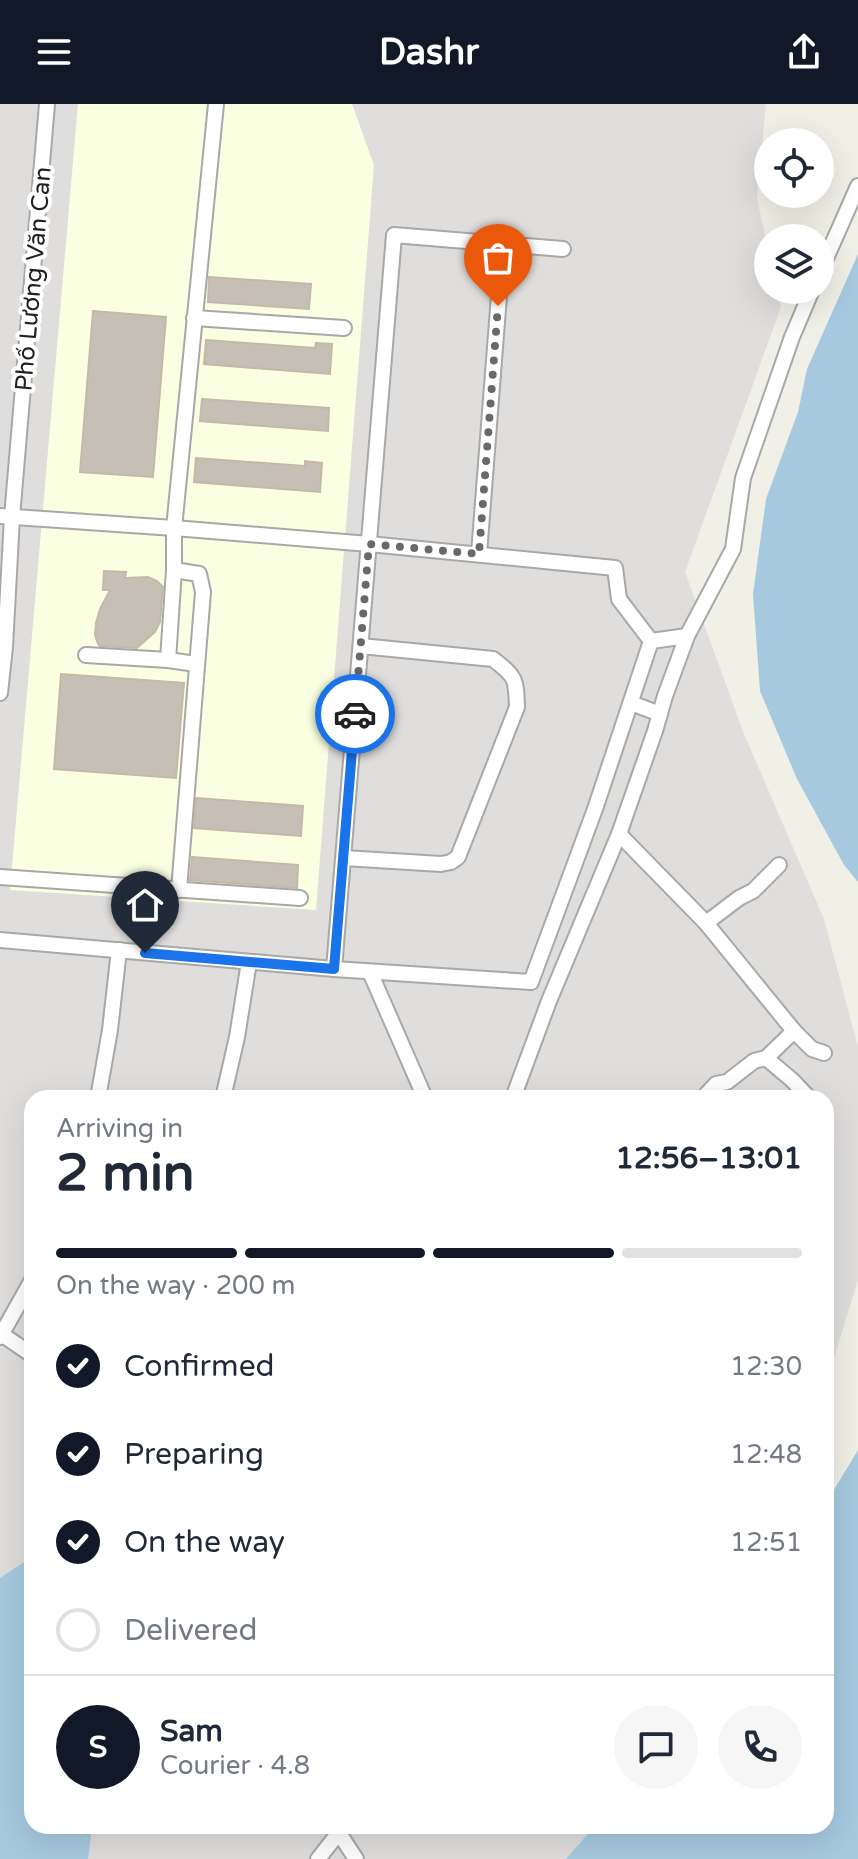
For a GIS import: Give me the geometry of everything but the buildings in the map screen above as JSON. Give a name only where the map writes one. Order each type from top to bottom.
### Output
[{"type":"street","name":"Phố Lương Văn Can","points":[[0,693],[6,517],[47,104]]},
{"type":"street","points":[[168,660],[174,528],[216,104]]},
{"type":"street","points":[[834,240],[858,186]]},
{"type":"street","points":[[334,969],[394,235],[563,249]]},
{"type":"street","points":[[479,554],[503,244]]},
{"type":"street","points":[[516,1090],[549,1001],[619,834],[687,636],[733,549],[743,478],[806,304]]},
{"type":"street","points":[[194,318],[344,328]]},
{"type":"street","points":[[6,517],[369,544],[615,568],[619,599],[651,641]]},
{"type":"street","points":[[174,570],[199,574],[203,592],[179,890]]},
{"type":"street","points":[[651,641],[687,636]]},
{"type":"street","points":[[531,982],[595,809],[651,641]]},
{"type":"street","points":[[344,858],[441,864],[458,857],[517,707],[516,682],[493,659],[361,646]]},
{"type":"street","points":[[86,655],[196,664]]},
{"type":"street","points":[[631,703],[660,714]]},
{"type":"street","points":[[619,834],[706,923],[794,1031],[812,1049],[824,1053]]},
{"type":"street","points":[[706,923],[753,891],[779,865]]},
{"type":"street","points":[[0,877],[300,898]]},
{"type":"street","points":[[0,940],[370,972],[531,982],[549,1001]]},
{"type":"street","points":[[99,1090],[119,950]]},
{"type":"street","points":[[225,1090],[249,962]]},
{"type":"street","points":[[370,972],[422,1090]]},
{"type":"street","points":[[710,1090],[716,1084],[727,1082],[754,1061],[766,1058],[794,1031]]},
{"type":"street","points":[[766,1058],[801,1090]]},
{"type":"street","points":[[24,1294],[1,1335],[24,1350]]},
{"type":"street","points":[[318,1859],[338,1834]]},
{"type":"street","points":[[344,1834],[356,1859]]},
{"type":"shaded area","points":[[0,104],[766,104],[764,128],[754,128],[754,208],[759,208],[763,224],[754,224],[754,304],[780,304],[781,307],[685,572],[744,734],[824,919],[858,1047],[858,1280],[834,1358],[834,1090],[24,1090],[24,1834],[834,1834],[858,1859],[0,1859]]},
{"type":"shaded area","points":[[78,104],[352,104],[374,165],[316,910],[10,890]]},
{"type":"water","points":[[858,254],[858,882],[844,865],[797,779],[760,691],[753,594],[766,499],[798,412],[807,369]]},
{"type":"water","points":[[858,1450],[858,1859],[566,1859],[588,1834],[834,1834],[834,1490]]},
{"type":"water","points":[[24,1562],[24,1834],[91,1834],[88,1859],[0,1859],[0,1578]]},
{"type":"way so far","points":[[355,714],[369,544],[479,554],[498,306]]},
{"type":"route","points":[[145,953],[334,969],[355,714]]}]
